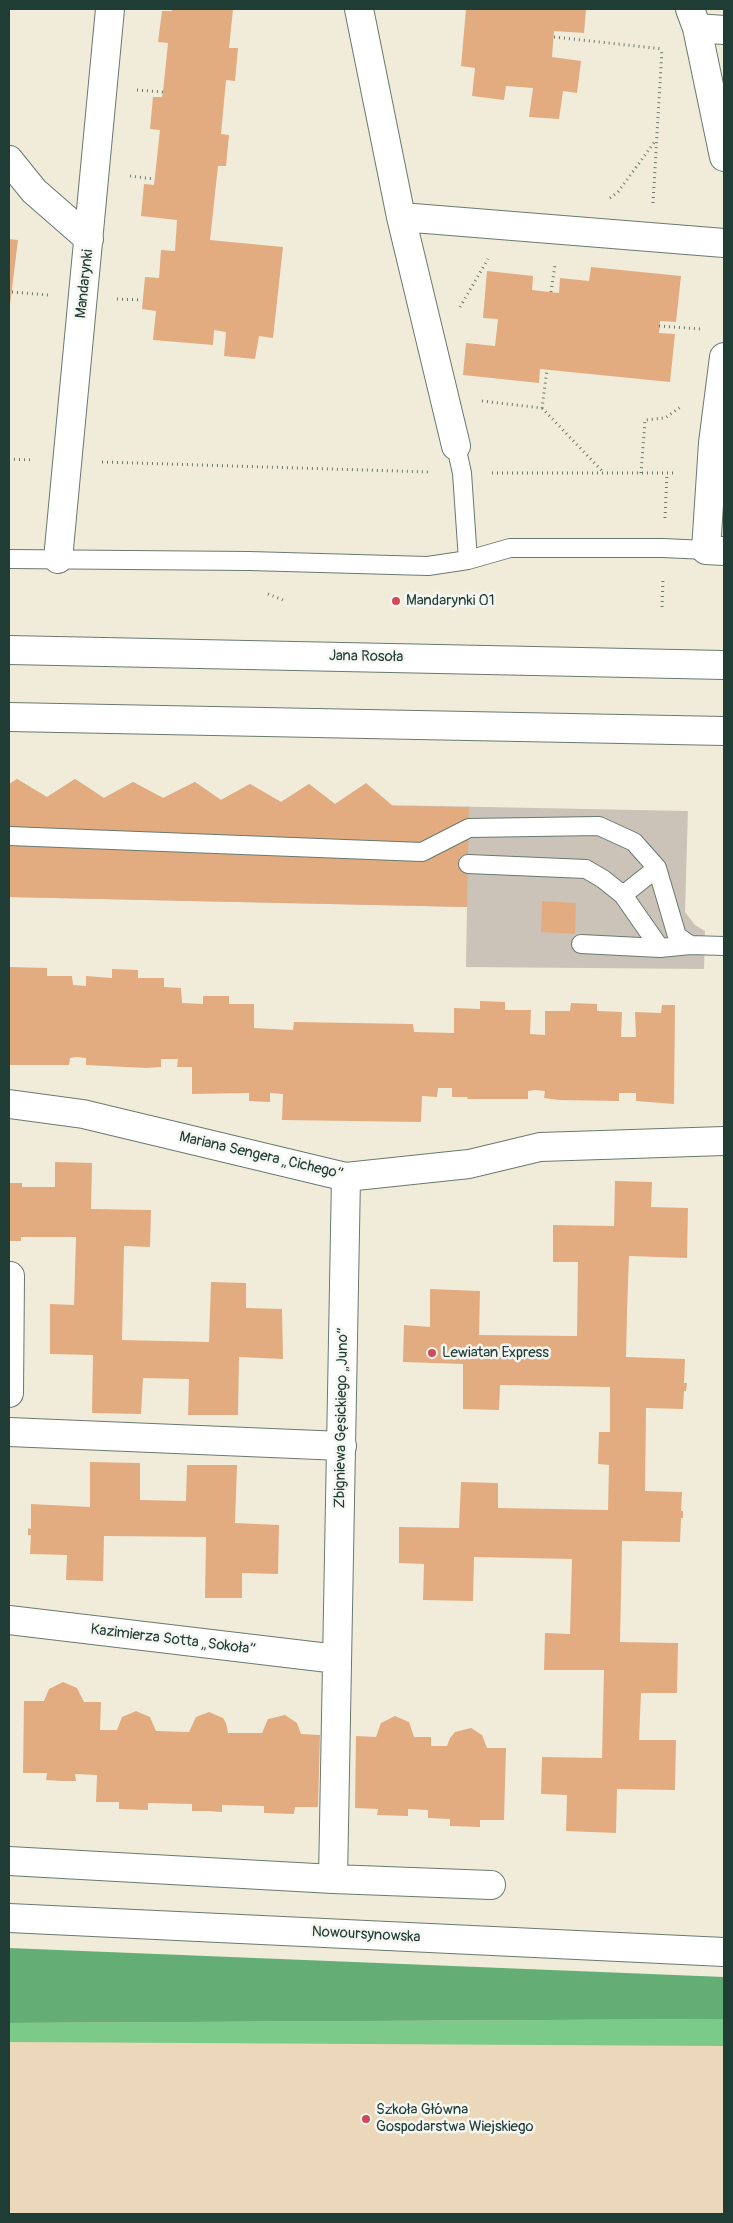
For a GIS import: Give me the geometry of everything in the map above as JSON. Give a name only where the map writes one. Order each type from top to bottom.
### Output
[{"type":"street","name":"Mandarynki","points":[[58,559],[110,9]]},
{"type":"street","points":[[359,9],[401,216],[456,446]]},
{"type":"street","points":[[693,18],[724,30]]},
{"type":"street","points":[[693,18],[724,157]]},
{"type":"street","points":[[9,160],[34,191],[89,239]]},
{"type":"street","points":[[401,216],[724,243]]},
{"type":"street","points":[[715,551],[713,443],[723,368]]},
{"type":"street","name":"Jana Rosoła","points":[[9,650],[724,665]]},
{"type":"street","points":[[9,717],[724,731]]},
{"type":"street","name":"Mariana Sengera „Cichego”","points":[[9,1104],[83,1114],[346,1178],[469,1164],[540,1147],[724,1142]]},
{"type":"street","name":"Zbigniewa Gęsickiego „Juno”","points":[[333,1878],[346,1178]]},
{"type":"street","points":[[9,1393],[10,1276]]},
{"type":"street","points":[[9,1432],[342,1446]]},
{"type":"street","name":"Kazimierza Sotta „Sokoła”","points":[[9,1620],[337,1659]]},
{"type":"street","points":[[9,1861],[491,1885]]},
{"type":"street","name":"Nowoursynowska","points":[[9,1918],[724,1952]]},
{"type":"lane","points":[[456,446],[462,472],[468,560]]},
{"type":"lane","points":[[9,559],[250,561],[428,566],[468,560],[510,548],[715,551]]},
{"type":"lane","points":[[9,836],[422,852],[469,828],[599,826],[634,842],[656,868],[677,936],[690,945]]},
{"type":"lane","points":[[468,864],[586,869],[623,894],[660,948]]},
{"type":"lane","points":[[623,894],[656,868]]},
{"type":"lane","points":[[581,944],[660,948],[690,945],[724,946]]},
{"type":"path","points":[[554,37],[650,48]]},
{"type":"path","points":[[651,237],[662,49]]},
{"type":"path","points":[[588,232],[590,216],[618,192],[656,140]]},
{"type":"path","points":[[434,354],[484,266],[511,225]]},
{"type":"path","points":[[551,292],[553,280]]},
{"type":"path","points":[[660,326],[706,329]]},
{"type":"path","points":[[641,473],[645,420],[665,418],[723,368]]},
{"type":"path","points":[[542,408],[547,370]]},
{"type":"path","points":[[444,396],[542,408],[604,473]]},
{"type":"path","points":[[9,459],[462,472],[684,474]]},
{"type":"shaded area","points":[[17,779],[47,797],[75,779],[104,798],[133,782],[163,798],[195,782],[221,800],[250,784],[281,802],[309,784],[335,804],[688,811],[685,912],[695,925],[705,931],[704,969],[466,967],[467,907],[9,897],[9,784]]},
{"type":"shaded area","name":"Szkoła Główna Gospodarstwa Wiejskiego","points":[[724,2019],[724,2214],[9,2214],[9,2023]]},
{"type":"green space","points":[[9,1948],[724,1977],[724,2019],[9,2023]]},
{"type":"green space","points":[[724,2019],[724,2046],[9,2042],[9,2023]]},
{"type":"building","points":[[172,9],[233,9],[229,48],[238,48],[235,81],[226,80],[221,134],[229,135],[226,166],[218,166],[210,240],[283,247],[273,338],[259,336],[255,359],[224,356],[226,332],[214,330],[213,345],[153,340],[156,311],[142,309],[145,277],[159,278],[161,250],[175,251],[177,220],[141,216],[144,184],[154,185],[160,130],[150,129],[153,97],[162,97],[168,43],[158,42],[162,11],[172,11]]},
{"type":"building","points":[[466,9],[586,9],[584,33],[554,31],[552,57],[581,61],[577,93],[563,91],[559,119],[529,117],[533,88],[506,86],[504,100],[472,96],[475,68],[461,66]]},
{"type":"building","points":[[9,239],[18,240],[10,305],[9,305]]},
{"type":"building","points":[[591,267],[681,276],[676,322],[660,321],[659,333],[675,334],[670,382],[540,369],[539,383],[463,375],[466,343],[495,346],[498,319],[483,318],[487,271],[533,276],[532,290],[559,293],[560,278],[589,281]]},
{"type":"building","points":[[17,779],[47,797],[75,779],[104,798],[133,782],[163,798],[195,782],[221,800],[250,784],[281,802],[309,784],[335,804],[366,783],[393,806],[469,807],[467,907],[9,897],[9,784]]},
{"type":"building","points":[[542,901],[576,903],[575,934],[541,932]]},
{"type":"building","points":[[9,967],[47,968],[47,976],[72,976],[73,985],[86,986],[86,976],[112,978],[112,969],[138,970],[138,978],[164,978],[164,987],[181,988],[182,1003],[203,1004],[203,996],[229,996],[229,1004],[254,1004],[254,1028],[293,1030],[294,1022],[413,1024],[414,1032],[454,1033],[454,1008],[480,1009],[480,1001],[505,1002],[505,1010],[531,1010],[530,1034],[545,1035],[545,1011],[570,1011],[571,1003],[597,1004],[597,1011],[622,1012],[621,1037],[636,1037],[635,1012],[661,1013],[662,1005],[675,1005],[674,1104],[636,1101],[636,1093],[619,1093],[619,1101],[559,1100],[544,1098],[545,1091],[535,1090],[528,1091],[528,1099],[467,1099],[468,1097],[452,1097],[452,1088],[438,1088],[437,1097],[422,1096],[421,1122],[282,1120],[283,1094],[270,1093],[270,1102],[249,1101],[249,1093],[192,1094],[192,1067],[177,1067],[178,1059],[161,1059],[161,1067],[146,1068],[86,1065],[86,1058],[77,1057],[70,1058],[69,1065],[9,1065]]},
{"type":"building","points":[[55,1162],[92,1163],[91,1209],[151,1210],[150,1247],[124,1246],[122,1340],[209,1342],[211,1282],[246,1283],[246,1308],[282,1309],[283,1359],[239,1357],[238,1415],[188,1415],[189,1379],[143,1378],[141,1414],[92,1413],[93,1355],[50,1354],[50,1304],[74,1305],[76,1237],[21,1237],[21,1241],[9,1241],[9,1183],[22,1183],[22,1187],[55,1187]]},
{"type":"building","points":[[615,1181],[652,1182],[651,1207],[688,1208],[687,1258],[629,1256],[627,1312],[626,1357],[685,1359],[684,1383],[687,1383],[686,1391],[684,1391],[683,1409],[646,1408],[645,1491],[682,1492],[681,1511],[683,1511],[683,1518],[681,1518],[680,1542],[622,1541],[620,1642],[678,1643],[677,1693],[641,1693],[639,1740],[676,1740],[675,1790],[617,1789],[616,1833],[566,1831],[567,1795],[541,1794],[542,1757],[602,1758],[604,1670],[544,1670],[545,1633],[570,1634],[572,1559],[474,1557],[473,1601],[423,1600],[424,1564],[399,1563],[399,1527],[459,1528],[461,1482],[498,1483],[498,1508],[608,1510],[609,1465],[598,1464],[599,1432],[610,1432],[610,1387],[500,1385],[499,1410],[463,1409],[463,1364],[403,1362],[404,1325],[430,1327],[430,1289],[480,1291],[479,1335],[577,1336],[578,1262],[553,1262],[553,1225],[614,1226]]},
{"type":"building","points":[[90,1462],[140,1463],[140,1500],[186,1501],[187,1465],[237,1465],[235,1523],[279,1525],[278,1574],[242,1573],[242,1598],[205,1598],[206,1537],[104,1536],[103,1581],[66,1580],[67,1555],[30,1554],[31,1535],[28,1535],[28,1528],[31,1529],[31,1504],[90,1507]]},
{"type":"building","points":[[63,1682],[77,1688],[84,1702],[101,1702],[100,1730],[117,1730],[122,1717],[136,1711],[150,1717],[156,1731],[189,1732],[196,1717],[209,1712],[223,1718],[228,1733],[262,1733],[268,1719],[285,1715],[297,1723],[301,1734],[320,1735],[318,1807],[295,1807],[294,1814],[264,1813],[264,1806],[222,1805],[222,1812],[192,1811],[192,1804],[148,1803],[148,1810],[119,1809],[119,1802],[96,1802],[97,1775],[75,1774],[76,1781],[62,1781],[46,1780],[47,1773],[23,1773],[24,1701],[44,1701],[49,1689]]},
{"type":"building","points":[[395,1716],[409,1722],[414,1737],[431,1737],[431,1746],[447,1746],[455,1732],[471,1728],[482,1735],[487,1748],[506,1748],[504,1820],[480,1820],[480,1827],[450,1826],[450,1819],[428,1818],[428,1810],[408,1809],[408,1816],[377,1815],[378,1809],[355,1808],[356,1736],[376,1737],[381,1723]]},
{"type":"place","name":"Mandarynki 01","points":[[396,601]]},
{"type":"place","name":"Lewiatan Express","points":[[432,1353]]},
{"type":"place","name":"Szkoła Główna Gospodarstwa Wiejskiego","points":[[366,2119]]}]
